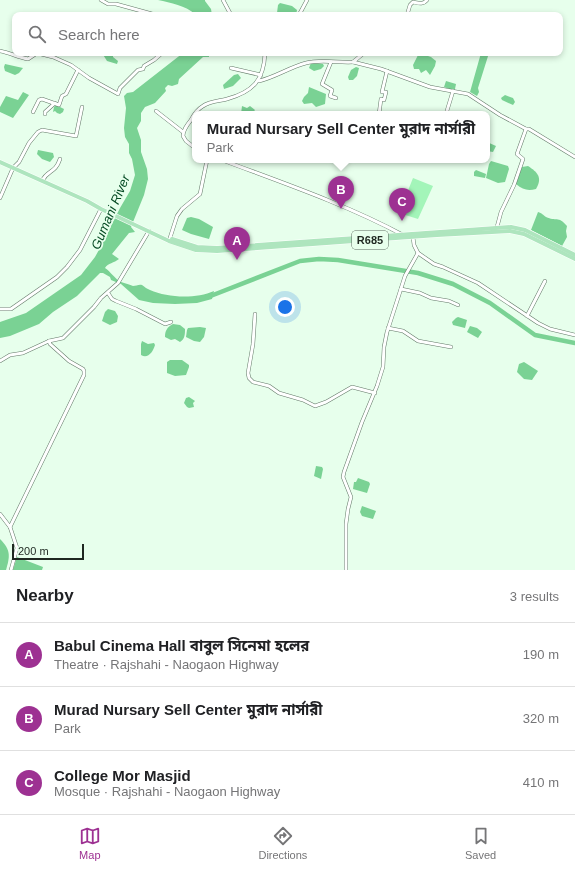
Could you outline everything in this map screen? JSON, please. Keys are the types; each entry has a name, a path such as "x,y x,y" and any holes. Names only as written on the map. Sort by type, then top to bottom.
{"main road":[{"name":"R685","path":"0,162 87,200 101,209 149,231 186,247 206,252 403,235 466,231 502,231 518,232 575,260"},
{"name":"R685","path":"377,238 413,237 497,227 511,227 525,230 575,255"}],"street":[{"path":"101,0 108,4 116,4 145,12"},
{"path":"223,0 229,12"},
{"path":"301,12 307,0"},
{"path":"408,12 410,5 413,2 420,4 427,0"},
{"path":"0,51 12,54"},
{"path":"17,56 28,59 32,56"},
{"path":"49,56 78,70 89,78 118,94 120,88 138,70 143,69 144,66 159,56"},
{"path":"259,81 264,56"},
{"path":"354,62 361,56"},
{"path":"197,111 204,105 242,94 259,81 306,63 315,61 354,62 387,71 430,87 472,96 500,115 526,129 529,129 575,157"},
{"path":"331,62 322,84 332,90 330,96 336,98"},
{"path":"231,68 261,75"},
{"path":"33,112 39,100 42,98 59,105 62,96 66,94 78,70"},
{"path":"380,111 382,99 384,100 386,92 382,92 387,71"},
{"path":"447,111 454,91"},
{"path":"45,114 45,112 55,103"},
{"path":"0,198 13,168 38,132 42,130 76,136 82,107"},
{"path":"156,111 183,132 183,136 186,141 192,146"},
{"path":"183,132 192,118"},
{"path":"497,227 501,212 514,185 522,159 517,154 526,129"},
{"path":"42,181 45,176 58,166 60,159"},
{"path":"169,239 180,213 200,194 206,163"},
{"path":"230,163 378,222 403,235"},
{"path":"0,310 12,309 57,277 67,267 80,250 101,209"},
{"path":"0,361 10,355 63,338 119,281 149,231"},
{"path":"413,237 414,245 418,252 434,264 478,283 538,323 550,329 575,335"},
{"path":"346,570 346,524 351,497 343,477 362,422 375,393 383,367 384,348 388,328 405,276 418,252"},
{"path":"527,316 545,281"},
{"path":"401,289 420,293 431,298 449,301 458,305"},
{"path":"108,293 112,299 136,309 157,321 165,324 171,322"},
{"path":"255,314 253,344 248,373 249,378 254,382 269,386 279,393 303,400 315,406 326,402 352,387 375,393"},
{"path":"388,328 403,331 418,341 451,347"},
{"path":"10,527 84,375 83,369 69,361 49,342"},
{"path":"0,514 10,527 17,548 11,570"}],"shaded area":[{"path":"158,0 205,0 212,12 192,12 173,3"},
{"path":"280,3 292,6 297,10 297,12 277,12 278,5"},
{"path":"104,56 113,56 118,61 117,64 107,61"},
{"path":"179,56 209,56 203,57 179,79 178,84 172,86 168,85 165,88 166,91 155,103 145,107 141,113 141,121 137,128 141,140 141,152 147,169 148,179 144,195 131,227 135,232 129,233 112,254 119,259 105,268 121,282 133,286 142,285 157,293 173,296 191,296 207,294 214,291 212,299 197,303 175,304 153,303 139,300 121,284 111,280 110,277 103,273 100,273 77,296 53,312 39,324 10,336 0,338 0,322 26,313 81,275 100,248 130,191 135,175 132,159 129,153 129,144 125,137 124,128 126,108 124,96 127,93 133,92"},
{"path":"418,56 428,56 436,61 430,75 426,70 421,73 419,69 414,69 413,65"},
{"path":"480,56 488,56 477,96 470,92"},
{"path":"311,63 323,64 324,66 321,69 314,71 309,68"},
{"path":"5,64 23,68 15,75 5,71"},
{"path":"356,67 359,68 357,76 353,80 349,80 348,77 351,70"},
{"path":"238,74 241,78 233,86 224,89 223,85 234,75"},
{"path":"446,81 456,84 455,89 452,90 444,87"},
{"path":"309,87 326,94 325,104 316,107 312,103 304,104 302,101 308,93"},
{"path":"23,92 29,95 13,118 0,112 0,107 6,96 18,100"},
{"path":"505,95 513,98 515,102 513,105 502,100 501,98"},
{"path":"56,105 64,109 63,112 60,114 55,111 53,112"},
{"path":"242,106 247,108 250,106 255,110 254,111 241,111"},
{"path":"490,143 496,146 493,152 490,152"},
{"path":"38,150 53,153 54,157 50,162 42,159 37,154"},
{"path":"491,161 508,166 509,169 505,182 498,183 486,178"},
{"path":"528,166 538,175 539,181 536,189 526,190 516,184 522,167"},
{"path":"476,170 486,174 485,178 474,176 474,172"},
{"path":"413,178 433,186 418,219 399,213"},
{"path":"538,212 546,217 559,220 567,226 567,237 562,246 531,230"},
{"path":"191,217 199,219 213,227 209,239 182,230 187,218"},
{"path":"108,309 115,311 118,316 117,322 110,325 102,321 105,312"},
{"path":"458,317 467,320 465,328 453,325 452,322"},
{"path":"173,324 180,325 185,329 184,338 180,342 175,339 171,340 165,337 167,329"},
{"path":"470,326 477,328 482,332 478,338 467,332"},
{"path":"188,328 206,328 204,337 200,342 186,337"},
{"path":"142,341 148,344 154,343 155,345 152,352 146,356 141,355"},
{"path":"170,360 182,360 189,365 186,375 175,376 167,373 167,362"},
{"path":"524,362 538,371 532,380 524,379 517,372 519,364"},
{"path":"189,397 195,401 193,403 194,407 189,408 184,403 186,398"},
{"path":"316,466 322,467 323,469 321,479 314,476"},
{"path":"358,478 369,482 370,484 367,493 353,489 354,482 356,482"},
{"path":"362,506 376,511 373,519 362,516 360,512"},
{"path":"0,539 9,553 6,570 0,570"},
{"path":"17,557 43,567 42,570 13,570"}],"waterway":[{"path":"208,297 300,261 319,259 338,260 418,273 453,284 490,303 535,335 575,343"}],"place":[{"name":"Murad Nursary Sell Center মুরাদ নার্সারী","path":"341,209"},
{"name":"College Mor Masjid","path":"402,221"},
{"name":"Babul Cinema Hall বাবুল সিনেমা হলের","path":"237,260"}],"water label":[{"name":"Gumani River","path":"110,212"}]}
